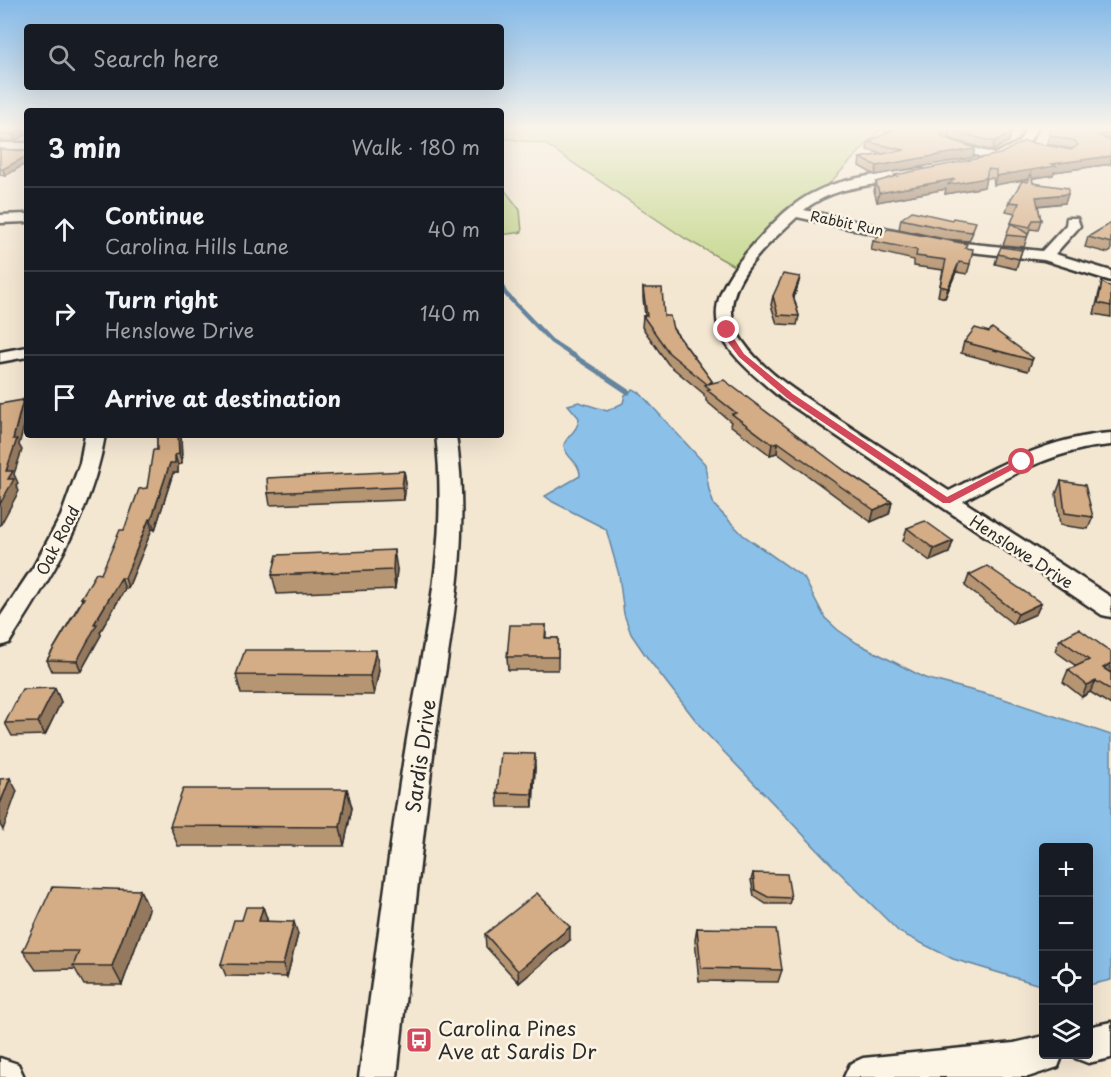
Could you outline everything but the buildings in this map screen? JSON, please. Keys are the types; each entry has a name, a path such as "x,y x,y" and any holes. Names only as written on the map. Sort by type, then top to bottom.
{"street":[{"name":"Henslowe Drive","path":"897,177 831,190 805,202 794,212 744,262 726,293 723,309 731,341 741,355 790,396 1111,609"},
{"name":"Rabbit Run","path":"794,212 936,243 1046,256 1111,276"},
{"path":"0,219 24,218"},
{"path":"1046,256 1070,232 1073,226 1072,221"},
{"path":"0,357 24,353"},
{"name":"Oak Road","path":"0,637 34,585 70,520 84,485 93,455 95,438"},
{"name":"Sardis Drive","path":"378,1077 419,757 445,588 452,496 446,438"},
{"path":"946,501 1022,462 1063,446 1096,439 1111,439"},
{"path":"1093,1044 1111,1040"},
{"path":"863,1077 1026,1064"},
{"path":"0,1077 5,1077"}],"green space":[{"path":"594,177 835,177 824,189 802,198 784,210 734,266 686,239"},
{"path":"504,189 520,210 522,232 504,235"}],"water":[{"path":"633,389 639,392 705,464 714,505 743,535 804,578 825,618 838,630 857,643 925,678 1001,698 1111,735 1111,980 1093,984 1093,843 1039,843 1039,985 953,959 899,932 704,731 631,634 624,614 619,575 606,529 545,496 580,476 578,467 567,454 564,446 577,427 579,418 568,405 579,402 607,411 623,403 625,395"}],"waterway":[{"path":"504,291 551,341 606,377"},
{"path":"604,376 628,392"}],"place":[{"name":"Carolina Pines Ave at Sardis Dr","path":"419,1040"}],"route":[{"path":"727,330 731,341 754,368 790,396 946,501 1022,462"}]}
